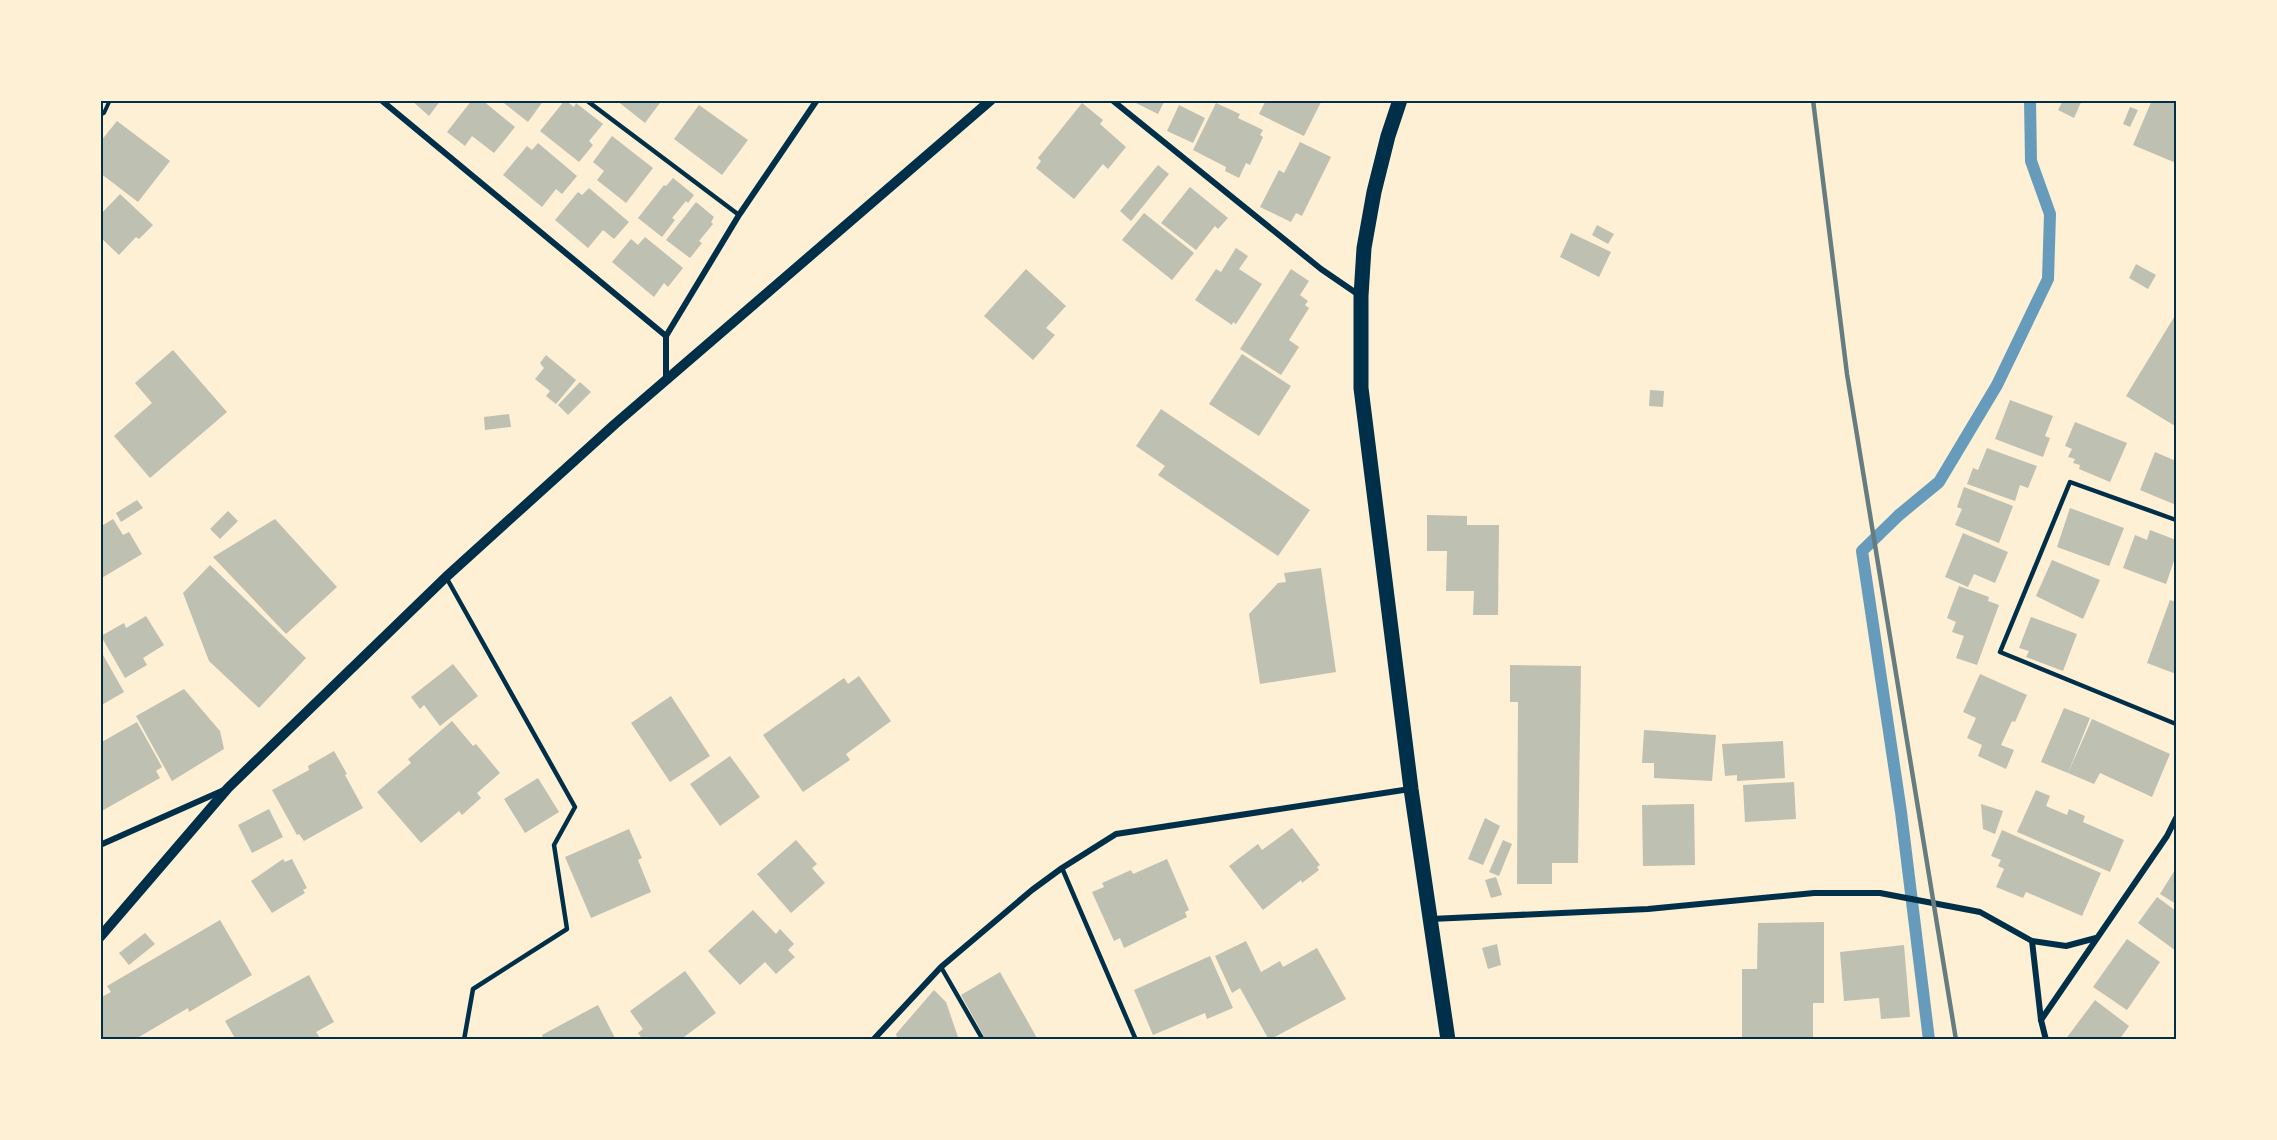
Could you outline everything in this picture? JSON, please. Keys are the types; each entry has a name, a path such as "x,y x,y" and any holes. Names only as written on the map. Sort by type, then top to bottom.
{"main road":[{"path":"1400,100 1374,192 1364,248 1360,388 1411,789 1448,1040"}],"street":[{"path":"381,100 666,336"},
{"path":"666,380 666,336 739,215 817,100"},
{"path":"100,937 228,788 446,577 666,380 991,100"},
{"path":"1112,100 1321,269 1361,296"},
{"path":"100,844 228,788"},
{"path":"873,1040 941,967 1062,868 1116,834 1411,789"},
{"path":"2041,1020 2167,836 2176,818"},
{"path":"1431,920 1648,909 1814,893 1880,893 1980,912 2032,940 2066,946 2096,938"},
{"path":"2032,940 2041,1020 2046,1040"}],"lane":[{"path":"586,100 739,215"},
{"path":"2176,520 2070,482 2000,652 2176,724"},
{"path":"446,577 575,807 554,845 567,929 473,989 464,1040"},
{"path":"1062,868 1136,1040"},
{"path":"941,967 983,1040"}],"path":[{"path":"100,115 104,113 111,100"}],"building":[{"path":"411,100 441,100 429,116"},
{"path":"472,100 482,100 515,127 494,153 472,136 465,146 447,132"},
{"path":"500,100 544,100 528,122"},
{"path":"565,100 574,107 576,103 603,124 589,141 593,145 579,162 540,131"},
{"path":"616,100 662,100 645,123"},
{"path":"1130,100 1165,100 1158,114"},
{"path":"1266,100 1322,100 1304,136 1259,114"},
{"path":"2063,100 2082,100 2074,118 2058,110"},
{"path":"2152,100 2176,100 2176,163 2133,145"},
{"path":"1082,103 1103,120 1100,124 1126,147 1108,169 1103,164 1074,199 1036,168 1041,161 1038,158"},
{"path":"1216,103 1240,114 1238,118 1263,130 1260,135 1263,137 1250,165 1246,163 1239,178 1225,171 1226,167 1193,150"},
{"path":"699,105 748,140 722,175 674,139"},
{"path":"1179,105 1205,118 1193,143 1167,131"},
{"path":"2130,107 2138,110 2130,127 2123,124"},
{"path":"117,121 170,161 138,202 100,173 100,142"},
{"path":"612,136 653,168 626,203 597,180 604,171 593,162"},
{"path":"1300,142 1331,157 1302,216 1296,213 1291,222 1260,207 1279,170 1284,173"},
{"path":"538,143 577,176 562,194 556,189 542,207 503,175 527,146 532,150"},
{"path":"1158,165 1169,174 1131,221 1120,211"},
{"path":"673,178 694,195 672,218 675,220 662,237 638,218 664,185 666,186"},
{"path":"1190,187 1228,218 1218,229 1215,226 1196,250 1161,223"},
{"path":"589,188 629,222 614,239 603,230 588,248 555,220 578,192 582,195"},
{"path":"120,194 153,225 139,239 136,237 119,255 100,237 100,215"},
{"path":"696,202 714,217 711,222 713,224 699,241 702,243 690,258 666,240"},
{"path":"1144,213 1194,253 1172,280 1122,240"},
{"path":"1597,225 1614,234 1608,244 1592,235"},
{"path":"1571,233 1611,252 1599,277 1560,257"},
{"path":"645,237 683,268 668,287 664,283 654,297 612,262 631,239 638,245"},
{"path":"1236,248 1248,256 1239,269 1262,284 1236,324 1233,322 1232,325 1195,300 1216,269 1221,272"},
{"path":"2136,264 2156,275 2148,289 2129,278"},
{"path":"1026,269 1066,306 1046,328 1055,335 1033,360 984,316"},
{"path":"1291,269 1309,281 1300,295 1308,301 1305,305 1309,308 1289,340 1299,347 1281,375 1240,349"},
{"path":"2176,314 2176,423 2175,426 2126,396"},
{"path":"173,350 227,412 150,478 114,436 152,403 135,383"},
{"path":"1242,354 1291,386 1259,436 1209,404"},
{"path":"546,355 576,380 556,404 546,396 550,391 535,379 544,368 540,363"},
{"path":"580,382 591,392 568,415 558,405"},
{"path":"1650,390 1664,391 1663,407 1649,406"},
{"path":"2010,400 2053,416 2045,436 2050,438 2043,457 1995,439"},
{"path":"1161,409 1310,510 1278,556 1158,475 1165,466 1136,446"},
{"path":"509,414 511,427 485,430 484,417"},
{"path":"2075,422 2127,443 2110,482 2079,469 2080,465 2073,463 2075,459 2068,457 2072,449 2065,446"},
{"path":"1987,448 2037,466 2028,488 2020,485 2015,501 1967,484 1973,468 1978,470"},
{"path":"2155,452 2176,461 2176,505 2140,490"},
{"path":"1964,487 2013,506 1999,543 1955,525 1962,509 1957,507"},
{"path":"137,500 143,508 121,522 116,513"},
{"path":"2070,508 2124,528 2109,566 2057,547"},
{"path":"228,511 238,521 220,539 210,529"},
{"path":"1427,515 1467,516 1467,525 1499,525 1498,615 1473,615 1474,591 1446,591 1447,551 1427,551"},
{"path":"113,519 123,535 129,532 142,554 100,579 100,527"},
{"path":"275,519 337,587 286,634 213,557"},
{"path":"2150,530 2176,540 2176,555 2166,584 2123,568 2135,535 2147,540"},
{"path":"1963,533 2008,552 1995,583 1974,574 1968,587 1945,577"},
{"path":"2052,560 2100,580 2083,619 2036,596"},
{"path":"210,565 306,658 259,708 209,661 183,593"},
{"path":"1321,568 1336,672 1260,684 1249,614 1278,583 1286,582 1284,573"},
{"path":"1959,586 1989,597 1988,601 1999,605 1977,665 1956,658 1964,636 1952,632 1956,622 1947,618"},
{"path":"2170,600 2176,602 2176,674 2147,663"},
{"path":"146,616 164,645 143,658 147,665 125,678 101,636 124,623 126,628"},
{"path":"2031,617 2077,634 2063,671 2026,657 2029,651 2019,648"},
{"path":"103,655 124,692 100,706 100,656"},
{"path":"453,664 478,696 440,726 424,705 420,709 411,697"},
{"path":"1510,665 1581,666 1578,863 1552,863 1552,884 1517,884 1518,702 1510,702"},
{"path":"1980,674 2027,695 2015,722 2012,721 2001,745 2014,750 2006,769 1978,756 1982,745 1967,738 1976,718 1963,712"},
{"path":"859,676 891,721 846,754 850,760 803,792 763,735 844,678 848,684"},
{"path":"184,689 220,731 224,749 172,781 136,716"},
{"path":"671,696 710,756 670,782 631,723"},
{"path":"2064,708 2090,718 2068,773 2041,762"},
{"path":"2092,719 2170,754 2152,797 2100,773 2094,784 2068,773"},
{"path":"452,721 473,746 476,744 500,773 477,793 481,798 462,815 459,811 421,843 377,792 411,763 408,759"},
{"path":"137,722 162,767 156,771 160,778 100,812 100,743"},
{"path":"1644,730 1716,735 1712,781 1654,778 1654,763 1642,763"},
{"path":"1783,741 1785,778 1737,781 1737,775 1725,776 1722,744"},
{"path":"334,751 363,808 304,841 299,834 297,835 272,790 309,770 308,766"},
{"path":"730,756 760,797 720,826 690,784"},
{"path":"538,778 559,812 525,833 504,799"},
{"path":"1794,782 1796,819 1745,822 1743,785"},
{"path":"2036,790 2050,796 2046,806 2067,815 2069,809 2085,816 2083,822 2124,840 2110,872 2017,832"},
{"path":"1694,804 1695,865 1643,866 1642,805"},
{"path":"1981,804 2003,811 1995,834 1983,829"},
{"path":"269,809 283,837 252,853 238,825"},
{"path":"1485,818 1500,826 1483,865 1468,859"},
{"path":"1292,828 1320,865 1317,867 1319,870 1302,883 1301,880 1263,910 1229,866 1258,844 1262,850"},
{"path":"629,829 642,858 638,860 651,892 591,918 565,857"},
{"path":"2002,830 2101,873 2082,916 2026,892 2023,898 1996,887 2004,869 1998,866 2001,860 1991,856"},
{"path":"796,840 817,864 812,868 825,883 791,913 757,874"},
{"path":"1503,840 1512,844 1499,876 1489,872"},
{"path":"283,859 285,862 292,859 307,888 303,890 305,893 272,913 251,881"},
{"path":"1167,859 1189,910 1185,912 1187,917 1124,948 1120,938 1114,941 1092,892 1104,887 1102,883 1131,870 1133,874"},
{"path":"2176,868 2176,904 2160,894"},
{"path":"1496,877 1502,895 1491,898 1485,880"},
{"path":"2157,897 2176,911 2176,951 2138,923"},
{"path":"753,910 776,934 780,929 794,944 788,950 795,957 776,974 765,962 740,985 708,951"},
{"path":"220,920 252,975 189,1012 188,1008 134,1040 100,1040 100,998 111,992 107,986"},
{"path":"1824,922 1824,1003 1813,1003 1813,1040 1742,1040 1742,969 1757,969 1758,923"},
{"path":"145,933 155,944 129,965 119,953"},
{"path":"2127,939 2160,962 2127,1010 2093,987"},
{"path":"1246,941 1261,972 1280,961 1283,967 1317,948 1346,999 1269,1040 1240,988 1232,993 1215,956"},
{"path":"1497,944 1501,965 1488,969 1482,948"},
{"path":"1904,945 1910,1017 1881,1019 1879,998 1844,1001 1840,952"},
{"path":"1210,956 1233,1008 1207,1019 1205,1013 1153,1035 1134,990"},
{"path":"685,971 716,1013 680,1040 643,1040 638,1033 643,1029 630,1011"},
{"path":"1000,972 1038,1040 986,1040 961,995"},
{"path":"309,975 334,1022 316,1032 321,1040 236,1040 225,1021"},
{"path":"934,990 946,1002 959,1040 898,1040 896,1034"},
{"path":"2095,1000 2129,1026 2119,1040 2065,1040"},
{"path":"598,1005 616,1040 544,1040 542,1035"}],"waterway":[{"path":"1929,1040 1901,812 1862,551 1899,515 1939,482 1997,385 2048,279 2050,214 2031,161 2030,100"}],"railway":[{"path":"1813,100 1847,374 1956,1040"}]}
